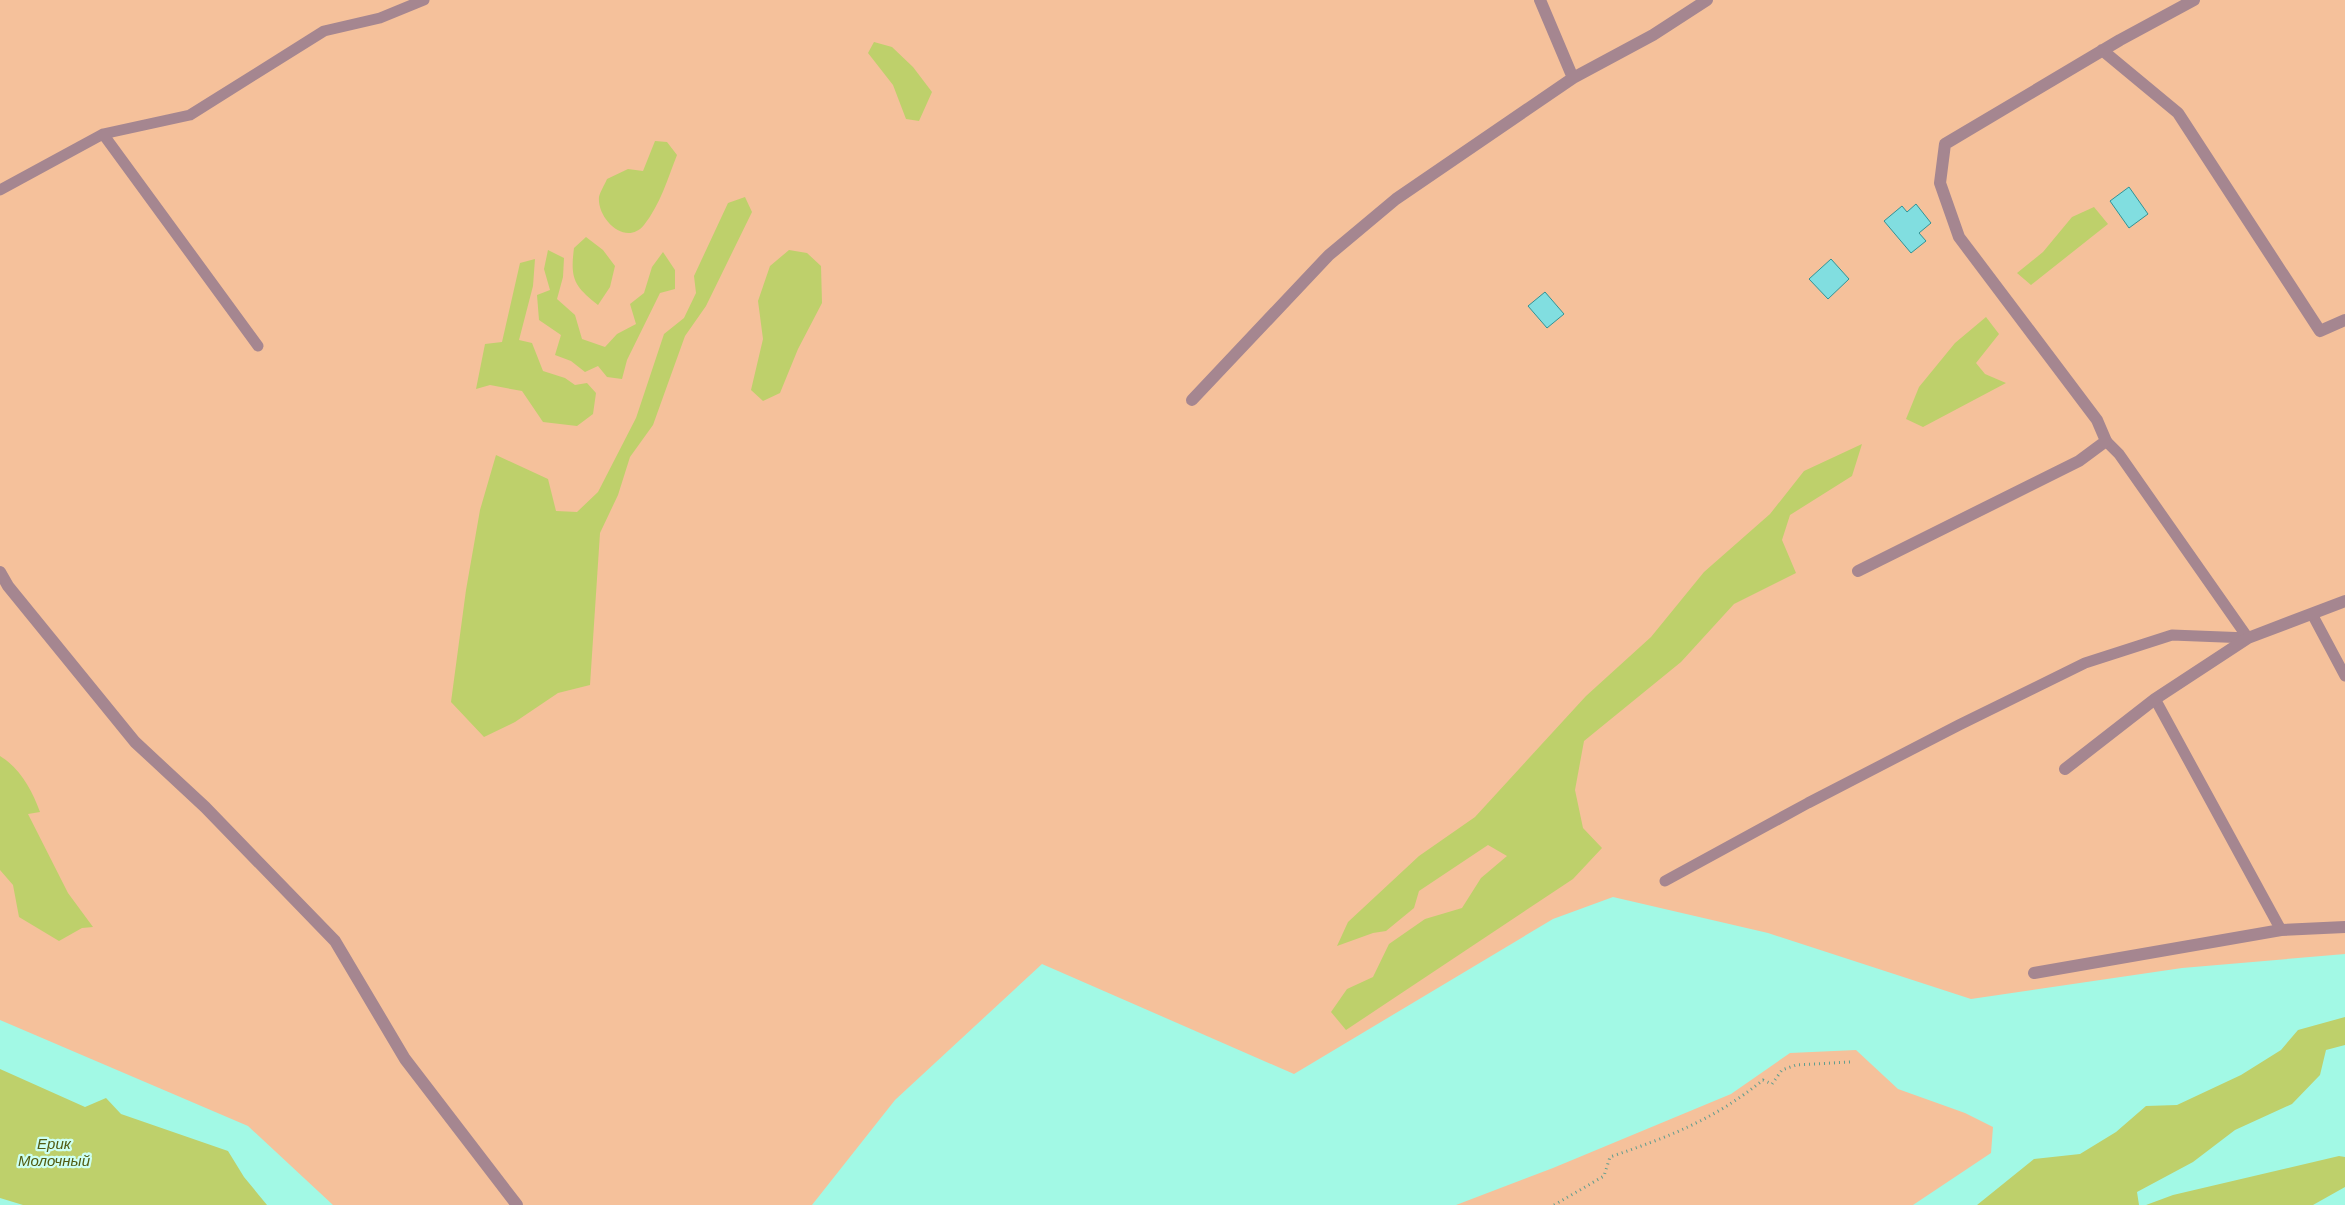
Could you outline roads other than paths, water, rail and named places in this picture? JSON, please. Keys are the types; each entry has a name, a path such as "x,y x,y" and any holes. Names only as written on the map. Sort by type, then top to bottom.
{"street":[{"path":"1540,0 1573,78"},
{"path":"1192,400 1328,255 1396,200 1573,78 1653,35 1707,0"},
{"path":"1858,570 2079,461 2106,442 2097,420 1959,237 1940,183 1945,144 2102,50 2194,0"},
{"path":"2102,50 2178,113 2320,331 2345,320"},
{"path":"0,572 8,586 135,742 205,807 335,941 405,1058 517,1205"},
{"path":"2065,768 2155,699 2248,638 2345,601"},
{"path":"2034,973 2281,930 2345,927"}],"lane":[{"path":"0,190 103,134 190,115 324,31 380,18 424,0"},
{"path":"103,134 258,346"},
{"path":"2106,442 2125,461 2248,638"},
{"path":"2312,614 2345,676"},
{"path":"1665,881 1850,781 2084,663 2172,635 2248,638"},
{"path":"2155,699 2281,930"}],"water":[{"path":"874,42 892,47 913,67 932,92 919,121 906,119 893,85 868,53"},
{"path":"655,141 667,142 677,155 667,182 650,217 644,225 637,231 621,232 603,214 599,197 607,179 628,169 643,171"},
{"path":"745,197 752,212 706,306 685,336 653,425 630,457 618,495 600,533 590,685 558,693 515,722 484,737 451,702 466,590 480,510 496,455 548,479 556,511 577,512 598,492 636,418 664,334 684,318 696,293 694,276 728,203"},
{"path":"2094,207 2108,224 2031,285 2017,273 2043,252 2072,217"},
{"path":"586,237 603,250 615,266 610,287 598,305 579,287 574,275 574,248"},
{"path":"548,250 564,258 563,277 557,299 575,315 582,339 605,347 617,334 636,324 630,304 644,293 652,267 663,252 675,270 675,289 660,293 627,360 622,379 607,377 598,366 585,372 571,361 555,355 561,335 539,320 537,295 550,290 544,269"},
{"path":"789,250 807,253 821,266 822,303 798,349 780,393 763,401 751,390 763,339 758,301 770,266"},
{"path":"535,259 533,286 519,340 532,343 543,371 565,378 575,385 587,383 596,393 593,414 577,426 543,422 522,391 490,385 476,389 485,344 502,342 520,263"},
{"path":"1986,317 1999,334 1976,363 1985,374 2006,383 1923,427 1906,419 1919,387 1955,343"},
{"path":"1862,444 1852,476 1790,515 1782,540 1796,573 1734,604 1681,662 1584,741 1575,790 1583,828 1602,848 1573,879 1346,1030 1331,1012 1347,989 1373,977 1389,944 1425,919 1462,908 1481,878 1507,856 1488,845 1419,891 1414,908 1386,931 1373,933 1337,946 1348,922 1419,856 1475,817 1586,696 1651,637 1704,572 1770,514 1804,471"},
{"path":"0,756 14,767 29,788 40,812 28,814 68,893 93,927 82,928 59,941 19,917 13,885 0,870"},
{"path":"2345,1017 2345,1045 2326,1050 2320,1075 2292,1104 2235,1130 2193,1162 2137,1192 2139,1205 1977,1205 2034,1159 2080,1154 2116,1132 2146,1106 2177,1105 2241,1075 2281,1050 2298,1030"},
{"name":"Ерик Молочный","path":"0,1069 85,1107 106,1098 121,1114 228,1151 244,1177 267,1205 23,1205 0,1198"},
{"path":"2339,1156 2345,1157 2345,1187 2313,1205 2146,1205 2173,1195"}]}
